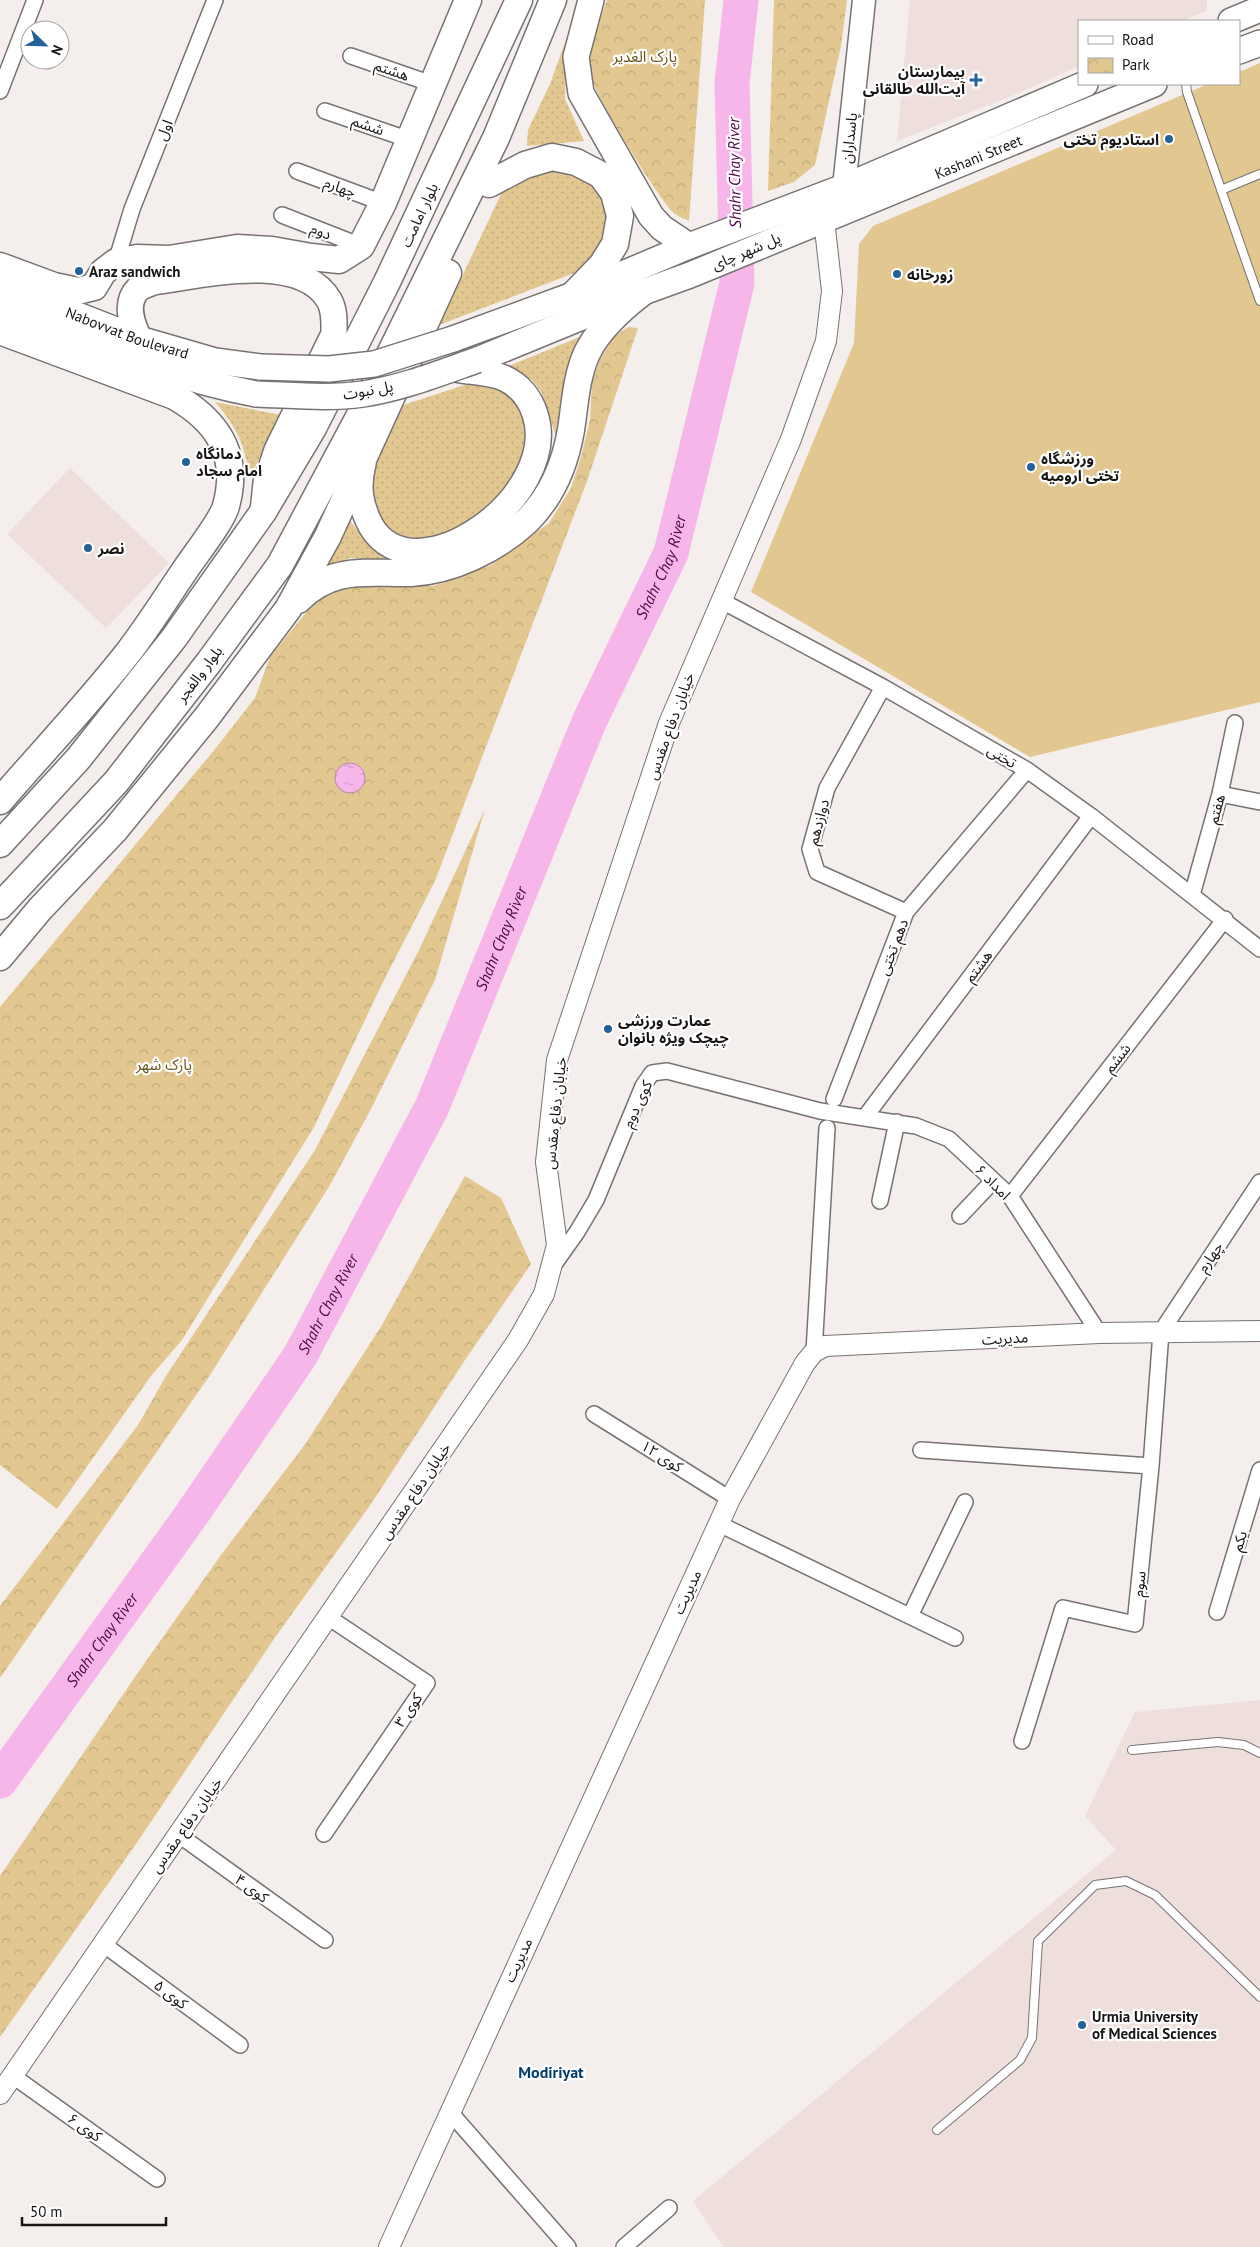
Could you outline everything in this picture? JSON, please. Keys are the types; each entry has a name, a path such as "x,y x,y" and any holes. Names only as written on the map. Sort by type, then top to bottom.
{"highway":[{"path":"0,266 54,286 78,291 94,287 103,272 116,262 137,258 186,258 237,248 272,250 339,260 361,246 383,203 468,0"},
{"name":"بلوار امامت","path":"263,512 313,428 387,282 520,0"},
{"path":"288,609 328,536 489,184 496,138 553,0"},
{"name":"بلوار والفجر","path":"0,906 116,782 209,662 280,565 360,415 496,138"},
{"path":"489,184 525,165 552,157 576,162 601,175 614,193 620,216 615,244 602,265 573,295"},
{"path":"0,957 40,909 115,830 207,717 288,609 306,591 331,577 367,571 412,573 445,568 494,545 526,522 546,498 558,475 569,437 579,377 588,352 621,309 643,292"},
{"path":"0,331 174,396 195,408 224,442 229,459 226,507 208,538 127,654 0,801"},
{"path":"0,844 78,759 174,638 263,512"}],"main road":[{"path":"592,0 576,57 581,93 651,216 662,228 689,246"},
{"name":"پاسداران","path":"844,186 864,0"},
{"path":"1233,20 1260,9"},
{"path":"1240,51 1260,43"},
{"name":"Kashani Street","path":"818,196 1082,85"},
{"name":"Kashani Street","path":"813,224 1152,85"},
{"name":"پل شهر چای","path":"573,295 689,246 818,196"},
{"name":"پل شهر چای","path":"643,292 690,275 813,224"},
{"path":"138,339 131,320 131,302 138,289 153,282 248,268 298,277 312,284 329,301 334,316 334,334 277,450 266,483 263,512"},
{"name":"Nabovvat Boulevard","path":"0,285 138,339 215,361 260,367"},
{"name":"پل نبوت","path":"256,394 326,397 364,394 407,383 477,360 643,292"},
{"name":"پل نبوت","path":"260,367 329,369 374,364 453,339 573,295"},
{"name":"Nabovvat Boulevard","path":"0,310 167,372 214,386 256,394"},
{"path":"365,454 358,492 365,514 376,534 396,547 420,552 440,547 473,532 501,513 514,498 533,462 538,445 539,427 534,411 528,397 516,385 503,378 452,369"}],"street":[{"path":"0,91 35,0"},
{"name":"اول","path":"116,262 132,209 215,0"},
{"name":"هشتم","path":"351,56 432,84"},
{"name":"ششم","path":"325,111 410,140"},
{"name":"چهارم","path":"297,171 383,203"},
{"name":"دوم","path":"282,215 361,246"},
{"name":"خیابان دفاع مقدس","path":"0,2094 518,1340 544,1294 557,1244 546,1162 557,1060 669,723 720,600 791,438 826,341 832,290 813,224"},
{"name":"تختی","path":"720,600 883,687 1026,770 1090,816 1260,948"},
{"name":"دوازدهم","path":"883,687 827,788 810,849 817,872 906,912"},
{"name":"هفتم","path":"1192,895 1220,794 1235,723"},
{"name":"دهم تختی","path":"831,1106 906,912 1026,770"},
{"path":"1220,794 1260,802"},
{"name":"هشتم","path":"864,1117 1090,816"},
{"name":"ششم","path":"1010,1196 1224,919"},
{"name":"کوی دوم","path":"551,1268 577,1232 596,1200 643,1086 652,1073 667,1071 831,1106"},
{"name":"امداد ۶","path":"831,1106 864,1117 916,1126 949,1139 1010,1196 1099,1334"},
{"path":"880,1202 897,1122"},
{"path":"814,1352 827,1128"},
{"path":"960,1216 993,1180"},
{"name":"چهارم","path":"1161,1332 1260,1182"},
{"name":"مدیریت","path":"389,2247 449,2111 730,1499 805,1364 814,1352 824,1346 1099,1334 1260,1331"},
{"name":"سوم","path":"1022,1741 1063,1608 1135,1624 1151,1466 1161,1332"},
{"name":"کوی ۱۲","path":"594,1414 730,1499"},
{"path":"921,1450 1151,1466"},
{"name":"یکم","path":"1217,1612 1260,1470"},
{"path":"910,1616 965,1502"},
{"path":"719,1524 955,1638"},
{"name":"کوی ۳","path":"324,1834 426,1683 328,1617"},
{"name":"کوی ۴","path":"179,1835 325,1940"},
{"name":"کوی ۵","path":"103,1944 240,2045"},
{"name":"کوی ۶","path":"13,2076 157,2179"},
{"path":"449,2111 568,2247"},
{"path":"624,2247 669,2208"}],"lane":[{"path":"1186,85 1260,301"},
{"path":"1221,190 1260,174"},
{"path":"1132,1750 1218,1742 1244,1745 1260,1754"},
{"path":"937,2130 1020,2060 1032,2038 1038,1941 1095,1885 1126,1882 1155,1895 1260,1997"}],"shaded area":[{"name":"بیمارستان آیت‌الله طالقانی","path":"910,0 1207,0 1207,11 1184,20 1078,20 1078,66 1019,93 897,141"},
{"name":"نصر","path":"70,468 169,563 106,628 7,534"},
{"name":"Urmia University of Medical Sciences","path":"1260,1700 1260,2247 723,2247 693,2201 1116,1850 1085,1816 1135,1712"}],"green space":[{"name":"پارک الغدیر","path":"607,0 705,0 689,221 675,214 656,190 614,123 594,85 589,64 591,45"},
{"path":"774,0 847,0 841,46 815,165 794,182 768,191"},
{"path":"567,37 565,99 584,141 527,146 528,130 550,84"},
{"name":"ورزشگاه تختی ارومیه","path":"1260,63 1260,702 1030,757 751,592 854,343 859,244 873,226 1206,85 1240,85 1240,72"},
{"path":"550,166 573,169 595,184 608,203 611,227 590,267 439,325 502,192 522,176"},
{"name":"پارک شهر","path":"628,327 638,328 587,481 435,881 383,982 314,1127 182,1340 151,1376 57,1509 0,1465 0,1007 215,749 255,698 270,657 316,600 334,590 361,585 433,586 491,565 549,523 571,488 581,457 590,420 592,383 600,359 615,336"},
{"path":"592,332 558,443 542,393 532,380 506,367"},
{"path":"474,382 499,387 520,403 532,433 523,469 478,521 429,540 397,535 373,511 367,466 394,408"},
{"path":"215,402 281,415 250,477 238,436 229,420"},
{"path":"350,503 350,521 364,538 404,562 349,558 314,576"},
{"path":"485,809 435,980 372,1107 330,1185 210,1375 0,1678 0,1606 138,1425 166,1376 315,1150 418,952"},
{"path":"465,1176 501,1198 531,1264 465,1360 371,1504 276,1636 136,1844 0,2037 0,1876 139,1671 221,1555 306,1443 382,1325"}],"water":[{"path":"350,763 361,767 365,778 361,789 350,793 339,789 335,778 339,767"}],"waterway":[{"name":"Shahr Chay River","path":"0,1781 192,1514 300,1356 432,1107 589,722 671,553 737,283 732,83 741,0"}],"place":[{"name":"بیمارستان آیت‌الله طالقانی","path":"976,80"},
{"name":"استادیوم تختی","path":"1169,139"},
{"name":"Araz sandwich","path":"79,271"},
{"name":"زورخانه","path":"897,274"},
{"name":"دمانگاه امام سجاد","path":"186,462"},
{"name":"ورزشگاه تختی ارومیه","path":"1031,467"},
{"name":"نصر","path":"88,548"},
{"name":"عمارت ورزشی چیچک ویژه بانوان","path":"608,1029"},
{"name":"Urmia University of Medical Sciences","path":"1082,2025"}],"district":[{"name":"Modiriyat","path":"551,2072"}]}
